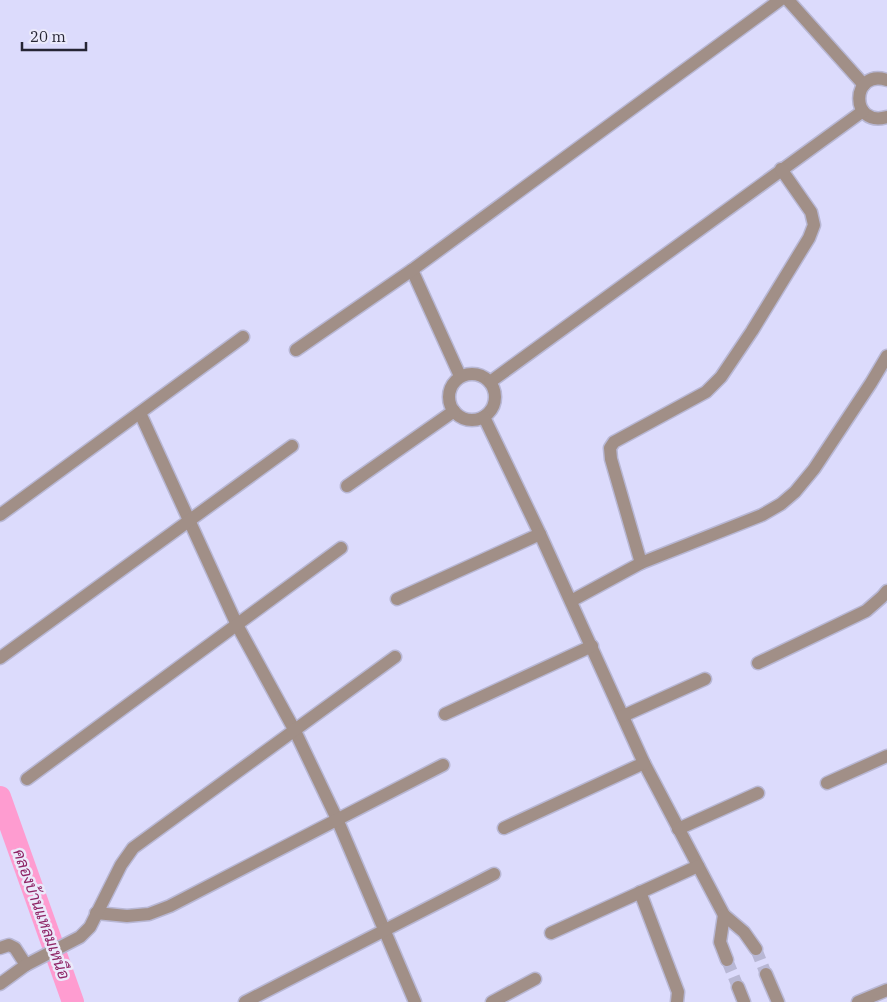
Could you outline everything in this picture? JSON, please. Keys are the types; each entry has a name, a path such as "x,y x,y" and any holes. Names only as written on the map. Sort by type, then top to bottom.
{"street":[{"path":"296,350 412,270 780,0"},
{"path":"788,0 864,85"},
{"path":"887,80 877,78 870,80 859,93 859,102 863,111 869,116 877,119 887,116"},
{"path":"490,382 863,111"},
{"path":"641,563 611,459 610,448 614,442 706,392 721,377 752,331 809,238 814,224 811,212 781,169"},
{"path":"412,270 460,376"},
{"path":"0,515 243,337"},
{"path":"571,601 641,563 762,515 781,504 795,492 814,469 887,356"},
{"path":"476,374 490,382 494,389 494,405 484,417 468,420 454,412 448,397 450,389 460,376 476,374"},
{"path":"347,486 454,412"},
{"path":"140,413 237,625 295,731 337,819 415,1002"},
{"path":"484,417 592,646 644,763 724,915 744,932 756,949"},
{"path":"0,658 292,446"},
{"path":"397,599 540,534"},
{"path":"27,779 340,548"},
{"path":"758,664 866,611 887,590"},
{"path":"445,714 592,646"},
{"path":"0,984 26,965 80,936 90,926 121,865 133,848 395,657"},
{"path":"623,716 705,679"},
{"path":"827,783 887,756"},
{"path":"504,828 644,763"},
{"path":"96,913 127,916 149,914 170,906 443,765"},
{"path":"678,829 758,793"},
{"path":"551,933 698,866"},
{"path":"245,1002 494,874"},
{"path":"640,892 678,992 677,1002"},
{"path":"724,915 720,942 727,960"},
{"path":"0,948 9,944 15,948 26,965"},
{"path":"766,974 778,1002"},
{"path":"492,1002 535,979"},
{"path":"738,987 744,1002"},
{"path":"858,1002 887,990"}],"waterway":[{"name":"คลองบ้านแหลมเหนือ","path":"0,797 73,1002"}],"tunnel":[{"path":"756,949 766,974"},
{"path":"727,960 738,987"}]}
